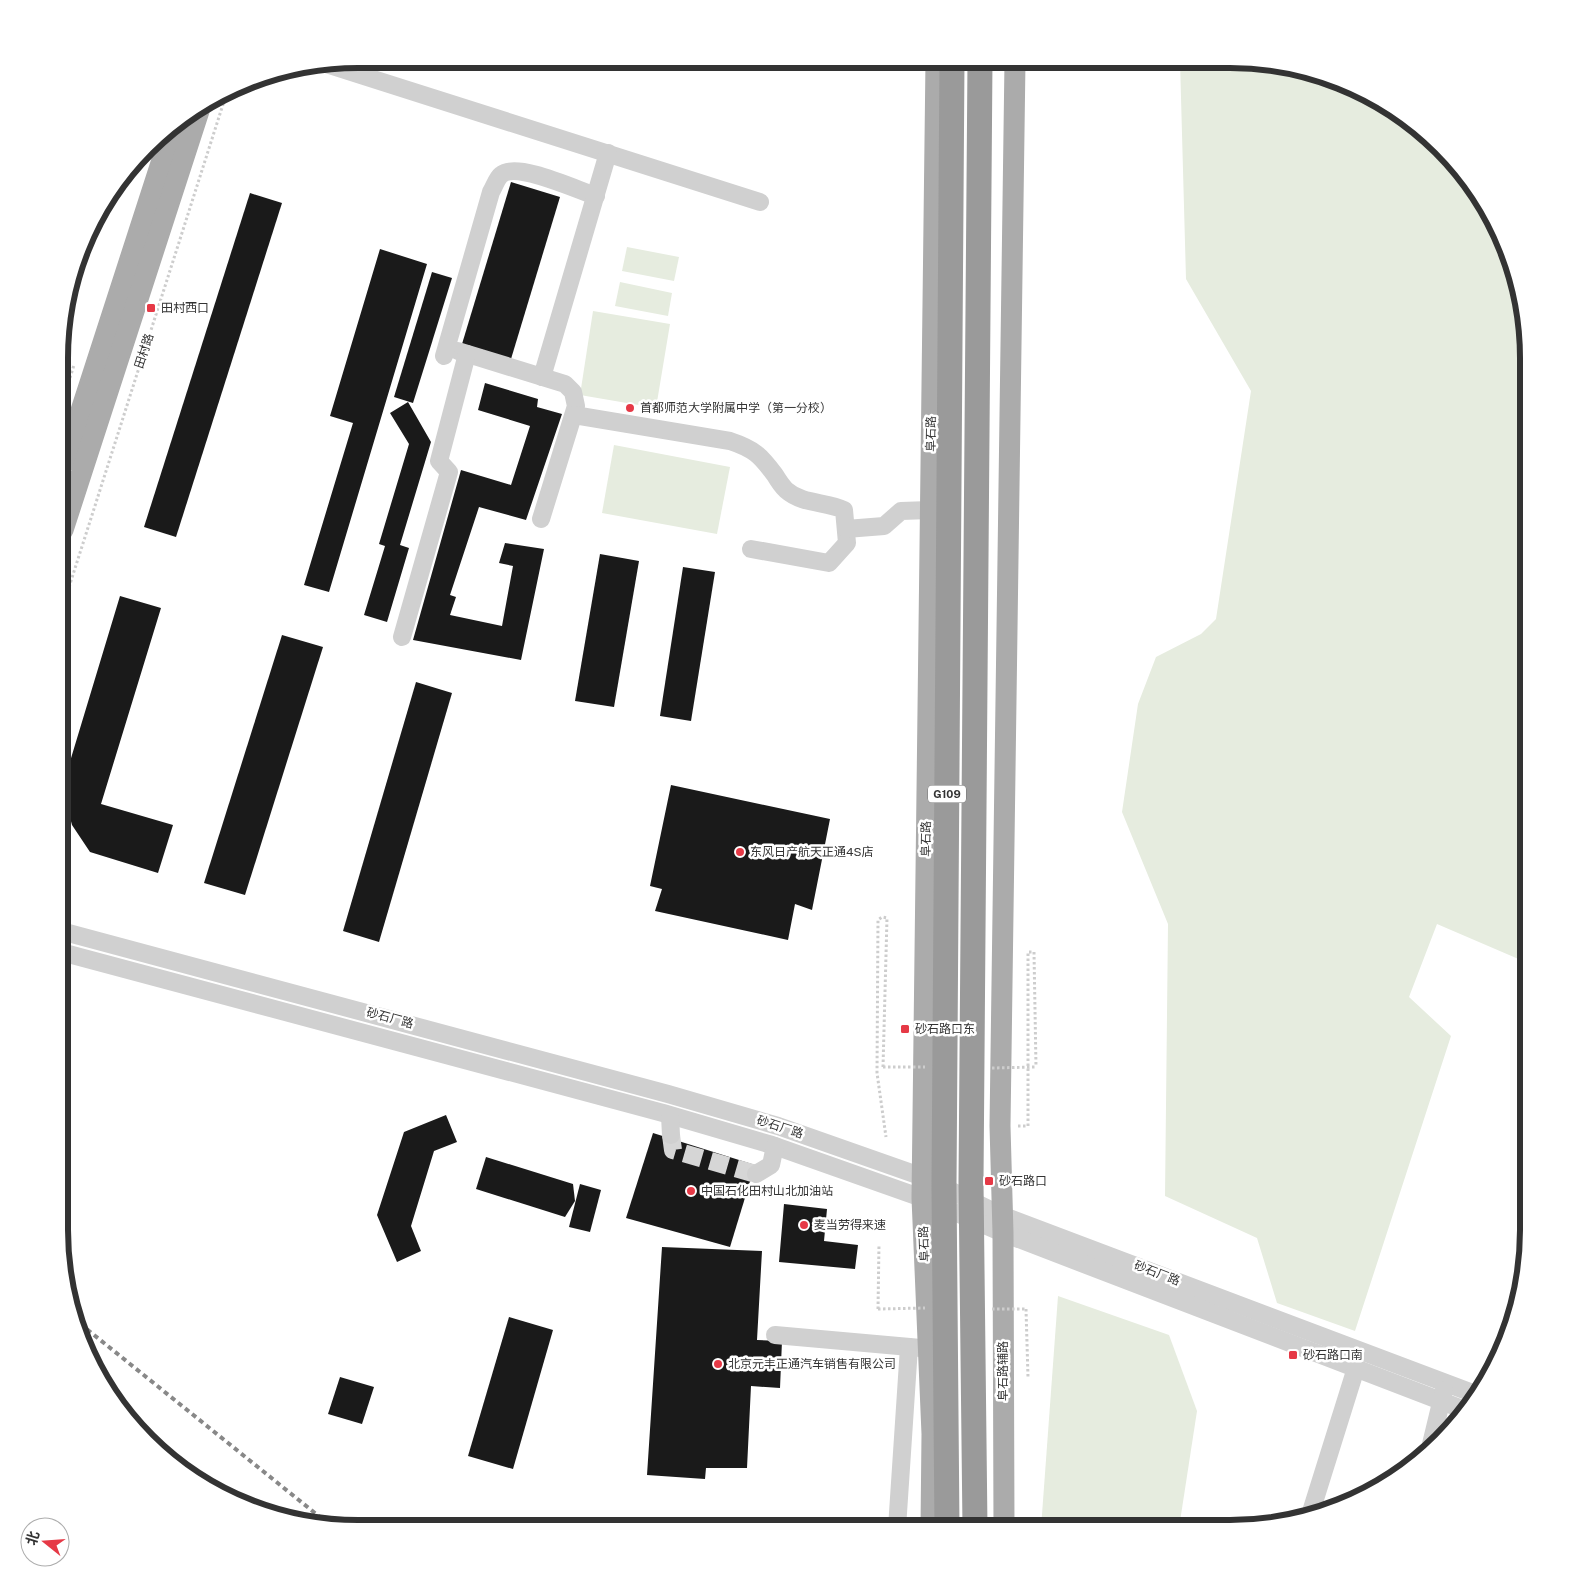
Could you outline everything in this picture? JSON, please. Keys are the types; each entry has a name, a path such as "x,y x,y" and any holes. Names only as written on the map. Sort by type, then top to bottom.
{"highway":[{"name":"阜石路","path":"947,1520 944,1176 952,68"},
{"name":"G109","path":"974,1520 971,1182 980,68"}],"main road":[{"name":"阜石路","path":"931,1520 932,1434 919,1348 923,1176 936,68"},
{"path":"1002,1224 1000,1126 1015,68"},
{"name":"田村路","path":"68,515 197,116"},
{"path":"68,451 169,137"},
{"name":"阜石路辅路","path":"1002,1224 1004,1520"}],"street":[{"path":"339,68 760,202"},
{"path":"542,377 608,153"},
{"path":"541,519 574,415 576,406 573,392 565,384 467,354 446,352 491,192 501,175 508,171 524,171 596,196"},
{"path":"402,637 449,472 439,462 467,354"},
{"path":"574,415 730,442 751,448 761,457 786,490 803,500 835,506 844,510 846,543 829,563 752,549"},
{"path":"846,530 884,526 901,511 930,510"},
{"name":"砂石厂路","path":"68,933 668,1094 778,1126 923,1176 1002,1224 1458,1407"},
{"name":"砂石厂路","path":"68,954 775,1146 1002,1224 1470,1392"},
{"path":"670,1116 671,1135"},
{"path":"756,1174 771,1165 775,1146"},
{"path":"775,1335 919,1348 898,1520"},
{"path":"1312,1507 1356,1368"},
{"path":"1433,1435 1446,1382"}],"path":[{"name":"田村路","path":"68,590 225,99"},
{"path":"886,1137 877,1073 878,920 882,917 887,918 883,1067 925,1066 925,1075"},
{"path":"992,1077 992,1067 1036,1067 1034,952 1028,952 1028,1126"},
{"path":"879,1244 878,1309 925,1308 925,1299"},
{"path":"991,1300 991,1309 1026,1309 1028,1377"}],"shaded area":[{"path":"1180,68 1248,68 1304,77 1358,97 1390,116 1421,140 1447,166 1481,213 1490,229 1504,265 1514,301 1520,358 1520,960 1437,924 1409,997 1451,1036 1355,1331 1277,1303 1257,1238 1165,1196 1168,924 1122,812 1138,704 1156,657 1201,634 1216,619 1251,391 1186,279"},
{"path":"627,247 679,257 674,281 622,271"},
{"path":"620,282 672,293 668,316 615,306"},
{"path":"593,311 670,324 656,408 580,395"},
{"path":"614,445 730,467 717,534 602,513"},
{"path":"1058,1296 1169,1335 1197,1411 1180,1520 1042,1520"}],"building":[{"path":"511,182 560,197 511,359 462,344"},
{"path":"250,193 282,203 176,537 144,527"},
{"path":"380,249 427,264 329,592 304,585 353,423 330,416"},
{"path":"432,272 452,278 413,403 394,397"},
{"path":"485,383 538,399 537,407 562,414 526,520 479,507 450,595 456,597 450,615 502,626 513,566 499,563 505,543 544,549 521,660 413,640 461,470 511,485 530,426 478,410"},
{"path":"408,402 431,442 400,545 409,548 387,622 364,615 385,546 379,544 409,444 390,413"},
{"path":"600,554 639,561 614,707 575,701"},
{"path":"683,567 715,572 691,721 660,716"},
{"path":"120,596 161,608 101,804 173,825 158,873 90,852 72,825 68,810 68,768"},
{"path":"282,635 323,647 245,895 204,883"},
{"path":"416,682 452,693 379,942 343,931"},
{"name":"东风日产航天正通4S店","path":"671,785 830,819 812,910 795,904 788,940 655,911 662,889 650,886"},
{"path":"446,1115 457,1142 434,1151 411,1226 421,1251 397,1262 377,1215 404,1132"},
{"name":"中国石化田村山北加油站","path":"653,1133 755,1165 730,1247 626,1218"},
{"path":"486,1157 573,1184 575,1201 565,1217 476,1189"},
{"path":"580,1184 601,1190 590,1232 569,1227"},
{"name":"麦当劳得来速","path":"784,1204 827,1209 824,1241 858,1245 855,1269 779,1262"},
{"name":"北京元丰正通汽车销售有限公司","path":"662,1247 762,1251 757,1340 782,1341 780,1388 751,1386 747,1468 706,1468 705,1479 647,1475"},
{"path":"509,1317 553,1330 513,1469 468,1456"},
{"path":"340,1377 374,1387 362,1424 328,1414"}],"tunnel":[{"path":"671,1135 673,1150 756,1174"}],"railway":[{"path":"85,1328 320,1517"}],"place":[{"name":"田村西口","path":"151,308"},
{"name":"首都师范大学附属中学（第一分校）","path":"630,408"},
{"name":"东风日产航天正通4S店","path":"740,852"},
{"name":"砂石路口东","path":"905,1029"},
{"name":"砂石路口","path":"989,1181"},
{"name":"中国石化田村山北加油站","path":"691,1191"},
{"name":"麦当劳得来速","path":"804,1225"},
{"name":"砂石路口南","path":"1293,1355"},
{"name":"北京元丰正通汽车销售有限公司","path":"718,1364"}]}
